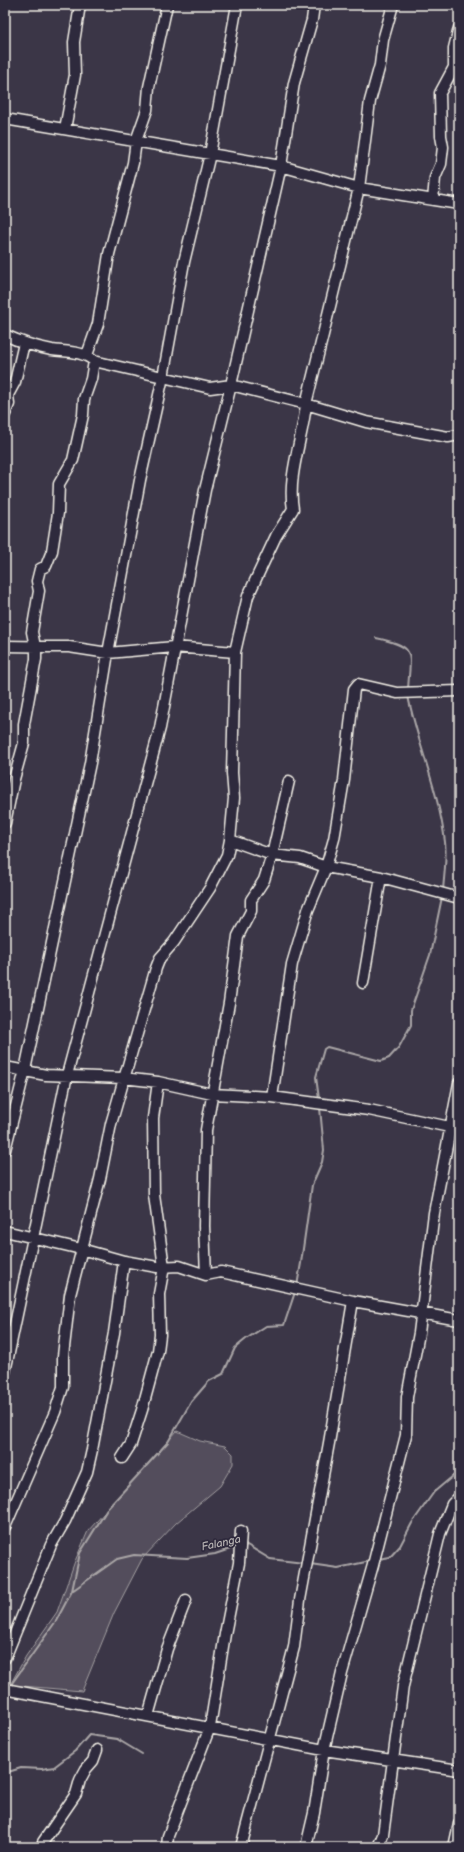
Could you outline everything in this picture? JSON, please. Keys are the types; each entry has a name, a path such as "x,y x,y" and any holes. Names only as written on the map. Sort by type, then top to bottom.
{"street":[{"path":"64,129 75,75 74,42 80,5"},
{"path":"5,823 14,779 24,743 24,724 37,654 32,632 39,591 38,581 40,569 46,566 52,551 58,513 59,484 73,460 83,415 84,399 91,379 90,358 98,324 109,254 133,163 136,141 147,110 149,87 167,5"},
{"path":"5,1150 25,1070 90,762 108,653 140,480 163,377 184,262 210,154 237,5"},
{"path":"5,1372 67,1075 160,728 174,647 205,490 231,385 280,166 294,83 312,20 314,5"},
{"path":"5,1527 52,1419 63,1387 63,1356 70,1295 123,1078 131,1059 160,958 174,942 210,888 226,854 230,840 234,798 232,773 236,683 235,652 248,596 276,536 293,509 290,495 304,425 306,404 359,188 370,102 380,65 383,40 394,5"},
{"path":"432,200 435,178 441,164 443,147 441,136 440,93 454,67 454,48 459,28"},
{"path":"5,119 280,166 359,188 459,204"},
{"path":"5,335 24,343 210,388 231,385 306,404 366,422 448,437 459,435"},
{"path":"5,414 9,404 8,394 15,382 24,343"},
{"path":"5,646 69,647 108,653 174,647 235,652"},
{"path":"272,1097 292,964 308,910 326,866 334,839 344,780 354,689 358,684 408,692 459,691"},
{"path":"206,1274 204,1226 206,1130 238,936 251,911 251,900 264,880 272,855 289,781"},
{"path":"230,840 272,855 300,858 326,866 459,898"},
{"path":"363,983 381,878"},
{"path":"5,1067 46,1075 123,1078 158,1082 212,1094 272,1097 369,1110 455,1129"},
{"path":"122,1458 131,1444 158,1351 159,1294 164,1266 154,1195 152,1118 158,1082"},
{"path":"306,1847 314,1813 324,1750 342,1672 374,1561 406,1435 407,1397 422,1314 434,1213 455,1129 459,1083"},
{"path":"5,1231 124,1261 164,1266 179,1266 206,1274 221,1272 353,1301 459,1320"},
{"path":"5,1658 51,1545 65,1521 86,1472 92,1450 112,1341 124,1261"},
{"path":"241,1847 294,1647 306,1569 353,1301"},
{"path":"378,1847 383,1835 403,1686 440,1534 452,1504 459,1497"},
{"path":"167,1847 168,1836 210,1727 241,1547 241,1531"},
{"path":"148,1716 167,1649 186,1600"},
{"path":"8,1690 210,1727 324,1750 459,1770"},
{"path":"42,1847 43,1842 76,1794 80,1780 86,1769 93,1761 97,1750"},
{"path":"454,1847 459,1824"}],"shaded area":[{"path":"177,1431 200,1441 225,1446 233,1454 233,1464 220,1486 176,1523 142,1559 114,1613 82,1691 10,1685 26,1656 57,1612 75,1561 88,1531"}],"waterway":[{"path":"376,638 390,641 405,648 410,659 408,690"},
{"path":"408,696 442,823 446,854 443,891"},
{"path":"319,1099 316,1077 324,1049 327,1047 381,1061 389,1058 399,1047 411,1025 411,1010 430,955 442,897"},
{"path":"297,1286 312,1185 322,1162 324,1150 320,1108"},
{"path":"72,1591 80,1553 108,1508 168,1442 191,1402 209,1381 223,1374 235,1348 266,1326 284,1325 295,1292"},
{"name":"Falanga","path":"379,1559 390,1557 400,1546 412,1523 434,1492 459,1471"},
{"name":"Falanga","path":"244,1546 247,1545 270,1559 304,1563"},
{"name":"Falanga","path":"10,1686 56,1621 72,1591 117,1559 134,1555 187,1558 215,1554 236,1547"},
{"name":"Falanga","path":"310,1564 338,1568 370,1561"},
{"path":"5,1773 21,1768 42,1769 54,1767 75,1751 89,1735 117,1739 142,1754"}]}
